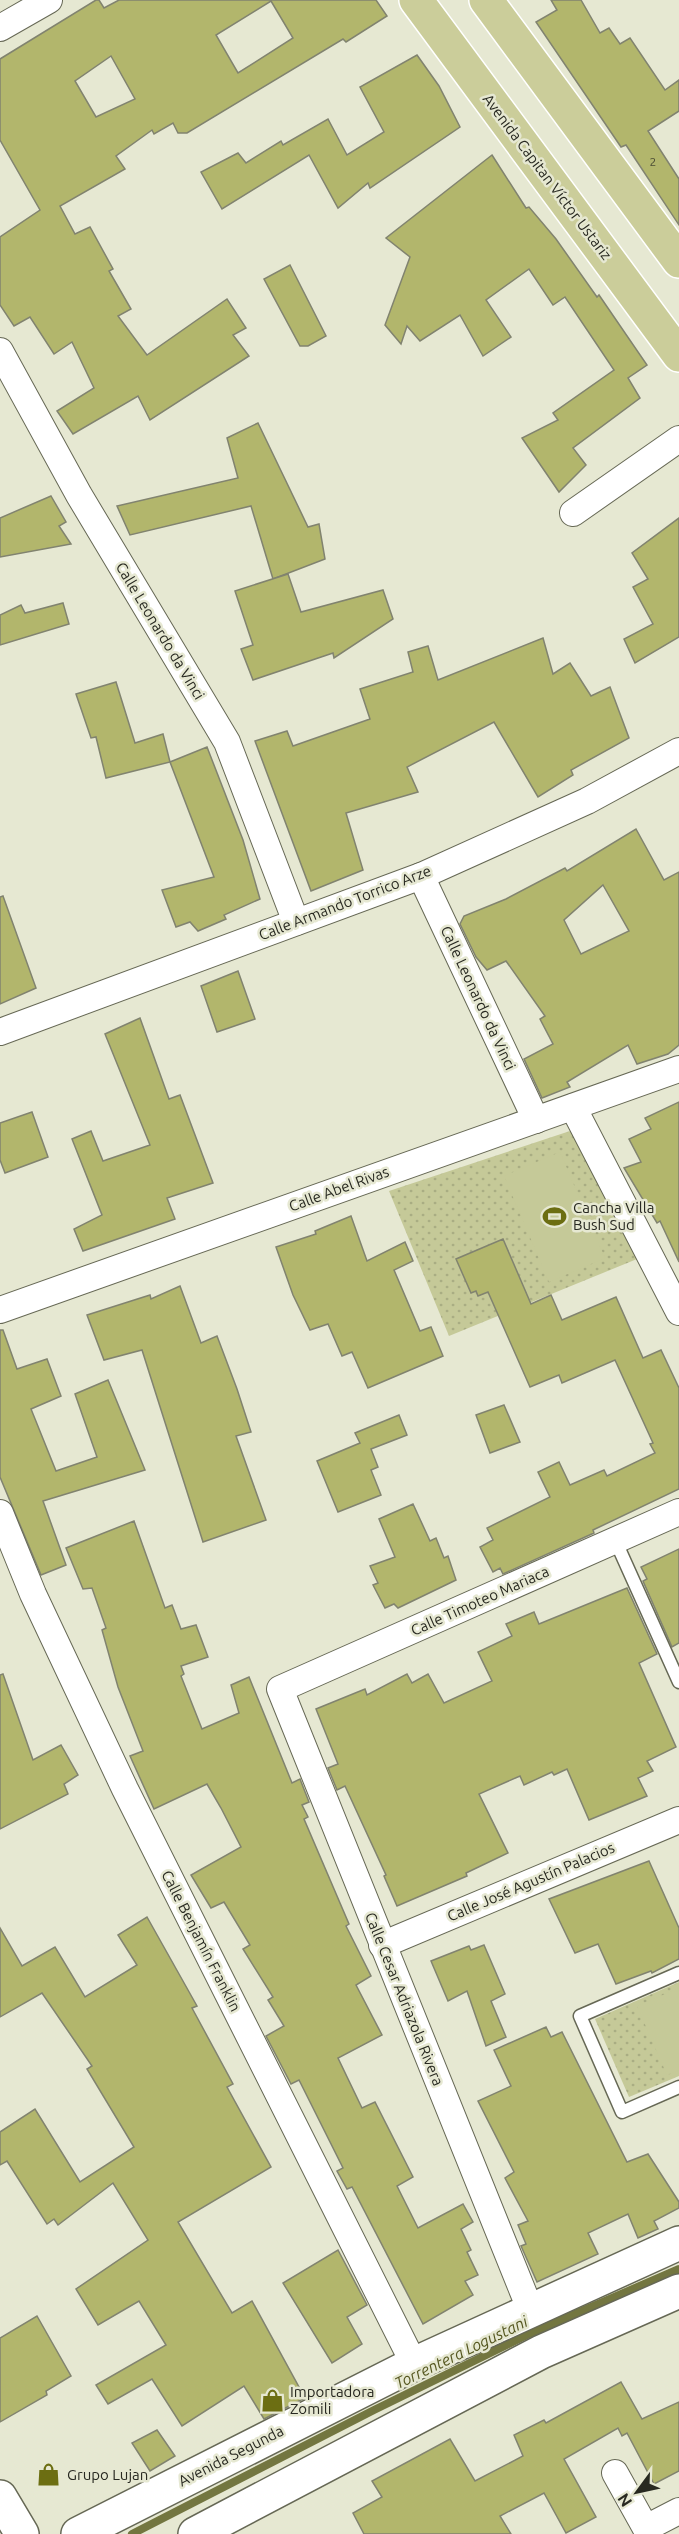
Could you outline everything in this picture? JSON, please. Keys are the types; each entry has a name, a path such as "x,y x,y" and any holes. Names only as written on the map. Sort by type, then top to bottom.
{"main road":[{"name":"Avenida Capitan Víctor Ustariz","path":"416,0 679,355"},
{"path":"486,0 679,261"},
{"name":"Avenida Segunda","path":"78,2534 414,2364 530,2309 679,2243"},
{"path":"195,2534 541,2352 679,2292"},
{"path":"0,2497 22,2534"}],"street":[{"path":"0,28 49,0"},
{"name":"Calle Leonardo da Vinci","path":"0,351 79,495 227,742 296,922"},
{"path":"573,513 679,439"},
{"name":"Calle Armando Torrico Arze","path":"0,1032 421,876 587,801 679,752"},
{"name":"Calle Leonardo da Vinci","path":"421,876 536,1120"},
{"name":"Calle Abel Rivas","path":"0,1310 679,1069"},
{"path":"573,1107 679,1312"},
{"name":"Calle Timoteo Mariaca","path":"280,1689 616,1542 679,1512"},
{"name":"Calle Benjamín Franklin","path":"0,1513 33,1594 125,1789 414,2364"},
{"name":"Calle Cesar Adriazola Rivera","path":"280,1689 530,2309"},
{"name":"Calle José Agustín Palacios","path":"382,1945 679,1820"},
{"path":"615,2473 647,2531 679,2511"}],"lane":[{"path":"616,1542 679,1682"},
{"path":"679,1973 580,2016 622,2112 679,2087"}],"green space":[{"path":"570,1131 584,1145 637,1259 449,1336 389,1191"},
{"name":"Cancha Villa Bush Sud","path":"560,1152 605,1258 549,1282 504,1176"},
{"path":"679,1982 679,2076 629,2097 595,2019"},
{"path":"679,1988 679,2070 667,2075 637,2006"}],"building":[{"path":"96,0 99,0 104,8 119,0 376,0 387,16 346,42 343,39 187,133 178,133 173,123 154,134 152,130 116,156 125,169 60,206 75,234 90,227 113,269 109,271 131,309 118,316 147,355 227,299 246,328 233,335 249,356 150,420 138,396 73,434 57,411 94,388 72,342 54,354 30,317 14,326 0,305 0,237 40,210 0,140 0,59","holes":["271,1 293,38 238,73 216,35","111,56 135,99 96,117 75,81"]},
{"path":"551,0 581,0 600,33 609,28 620,44 630,38 665,90 679,80 679,111 648,131 679,179 679,225 626,145 621,147 536,22 557,10"},
{"path":"417,55 439,86 460,127 370,188 368,183 338,208 309,155 222,209 201,172 238,153 246,163 281,141 283,145 328,119 347,155 384,132 360,87"},
{"path":"492,155 526,208 529,207 556,239 597,297 599,295 647,365 628,378 640,398 573,448 586,465 559,492 522,438 558,420 553,413 614,370 565,297 553,305 529,269 486,300 511,337 483,356 460,315 420,341 407,326 401,344 385,325 410,257 386,238"},
{"path":"290,265 326,336 308,346 300,346 264,279"},
{"path":"258,423 308,527 319,524 325,559 273,579 251,506 130,535 117,506 238,478 227,438"},
{"path":"51,496 66,522 59,526 71,544 0,557 0,518"},
{"path":"679,518 679,637 635,663 624,639 653,624 633,587 648,579 632,553"},
{"path":"288,574 301,612 383,590 393,619 334,658 333,653 253,680 241,649 253,645 235,591"},
{"path":"63,603 69,624 0,645 0,615 21,605 25,613"},
{"path":"543,638 553,674 570,663 591,696 610,687 629,738 571,770 573,775 538,797 494,722 407,767 418,792 346,813 363,870 311,891 255,741 287,731 293,746 370,719 360,689 413,672 408,652 428,646 438,680"},
{"path":"116,682 135,743 163,734 170,762 106,778 96,737 91,738 76,694"},
{"path":"207,747 243,840 260,899 224,915 226,919 198,931 190,922 176,927 162,890 214,877 170,762"},
{"path":"636,829 664,880 679,872 679,1045 668,1054 637,1064 628,1045 567,1082 570,1087 542,1098 524,1059 553,1044 540,1019 545,1016 506,961 487,970 476,957 460,924 464,916 506,899 565,868 567,871","holes":["603,885 629,931 581,954 564,920"]},
{"path":"3,896 36,988 0,1004 0,897"},
{"path":"238,971 255,1019 217,1032 201,986"},
{"path":"140,1018 169,1099 180,1095 213,1183 167,1198 175,1219 83,1251 74,1229 102,1215 72,1139 91,1131 103,1161 150,1145 105,1034"},
{"path":"679,1102 679,1262 660,1221 657,1223 624,1168 641,1162 629,1139 651,1129 645,1118"},
{"path":"32,1112 48,1157 5,1173 0,1160 0,1123"},
{"path":"351,1216 367,1261 405,1242 413,1261 394,1270 420,1331 431,1327 443,1356 368,1388 352,1352 342,1356 328,1324 310,1330 293,1295 276,1247 316,1234 315,1231"},
{"path":"503,1239 531,1304 551,1295 562,1320 616,1297 643,1358 661,1350 679,1388 679,1489 593,1530 594,1533 503,1574 500,1568 493,1572 480,1547 493,1540 487,1528 550,1497 538,1472 559,1462 570,1485 604,1470 607,1476 655,1453 650,1444 653,1443 615,1360 562,1383 559,1375 530,1387 488,1292 478,1296 476,1291 471,1293 456,1259"},
{"path":"180,1286 201,1343 217,1336 237,1389 251,1432 236,1436 266,1520 203,1542 142,1350 104,1360 87,1315 150,1295 151,1299"},
{"path":"0,1330 3,1330 17,1369 47,1359 61,1396 31,1409 56,1471 97,1457 75,1394 108,1380 145,1470 43,1501 66,1565 41,1575 0,1477"},
{"path":"504,1405 520,1442 490,1453 476,1415"},
{"path":"399,1415 407,1435 371,1449 378,1467 371,1470 381,1495 338,1512 317,1461 360,1443 355,1433"},
{"path":"413,1504 430,1541 436,1538 444,1558 448,1556 456,1580 398,1608 394,1604 385,1608 373,1585 378,1583 370,1566 395,1557 379,1519"},
{"path":"134,1521 165,1608 172,1605 181,1629 196,1625 208,1657 181,1666 184,1674 181,1676 202,1729 239,1713 231,1685 249,1677 292,1783 300,1779 309,1802 302,1805 308,1817 304,1819 349,1924 346,1926 371,1976 356,1985 382,2035 338,2058 362,2108 375,2102 413,2177 397,2186 418,2228 463,2204 473,2222 461,2229 471,2250 467,2252 478,2275 465,2281 473,2295 423,2324 352,2187 347,2189 337,2171 343,2168 299,2080 291,2084 266,2036 284,2026 268,2000 273,1997 243,1949 250,1945 224,1902 211,1908 191,1875 241,1847 221,1808 207,1784 154,1809 130,1756 143,1751 118,1687 102,1630 106,1628 92,1588 83,1589 66,1548"},
{"path":"679,1549 679,1643 672,1647 643,1581 647,1579 641,1567"},
{"path":"627,1588 657,1654 639,1663 676,1747 647,1761 653,1771 638,1778 647,1796 589,1820 567,1769 554,1775 552,1772 524,1785 520,1776 479,1794 508,1853 466,1873 467,1876 397,1906 384,1876 386,1875 345,1786 337,1790 328,1768 338,1764 316,1709 365,1689 367,1695 407,1674 412,1683 428,1674 444,1703 492,1681 478,1652 512,1636 506,1624 534,1612 539,1624"},
{"path":"3,1674 33,1760 61,1745 78,1775 64,1784 68,1794 0,1829 0,1675"},
{"path":"649,1861 679,1928 679,1959 652,1973 651,1971 616,1984 598,1944 575,1953 549,1899"},
{"path":"147,1917 197,2006 192,2008 233,2084 227,2087 271,2167 178,2222 232,2313 252,2301 305,2398 264,2419 244,2386 182,2426 152,2379 108,2404 96,2385 166,2345 139,2301 98,2325 76,2289 148,2240 113,2183 58,2225 54,2219 47,2224 7,2161 0,2165 0,2132 35,2109 80,2182 134,2147 87,2069 92,2066 42,1993 0,2017 0,1928 22,1966 55,1947 85,1997 137,1965 118,1935"},
{"path":"484,1945 505,1994 491,2001 506,2037 486,2046 467,1991 448,2001 431,1961 469,1946 471,1950"},
{"path":"546,2027 551,2037 562,2032 627,2162 648,2154 679,2202 679,2208 654,2221 658,2229 638,2238 628,2214 588,2233 598,2254 537,2282 521,2246 526,2244 518,2225 528,2221 505,2178 514,2172 478,2101 511,2086 494,2050"},
{"path":"338,2250 367,2305 347,2317 362,2344 332,2363 283,2283"},
{"path":"37,2316 71,2376 46,2391 47,2395 0,2422 0,2338"},
{"path":"621,2382 642,2419 679,2402 679,2471 654,2484 627,2433 622,2436 618,2428 564,2459 596,2517 566,2533 544,2493 500,2516 511,2534 364,2534 353,2513 382,2497 372,2481 450,2439 475,2481 523,2456 514,2435 544,2420 546,2423"},
{"path":"157,2430 175,2456 150,2471 132,2443"}],"waterway":[{"name":"Torrentera Logustani","path":"132,2534 374,2410 531,2333 679,2269"}],"place":[{"name":"Cancha Villa Bush Sud","path":"555,1217"},
{"name":"Importadora Zomili","path":"272,2401"},
{"name":"Grupo Lujan","path":"49,2475"}]}
